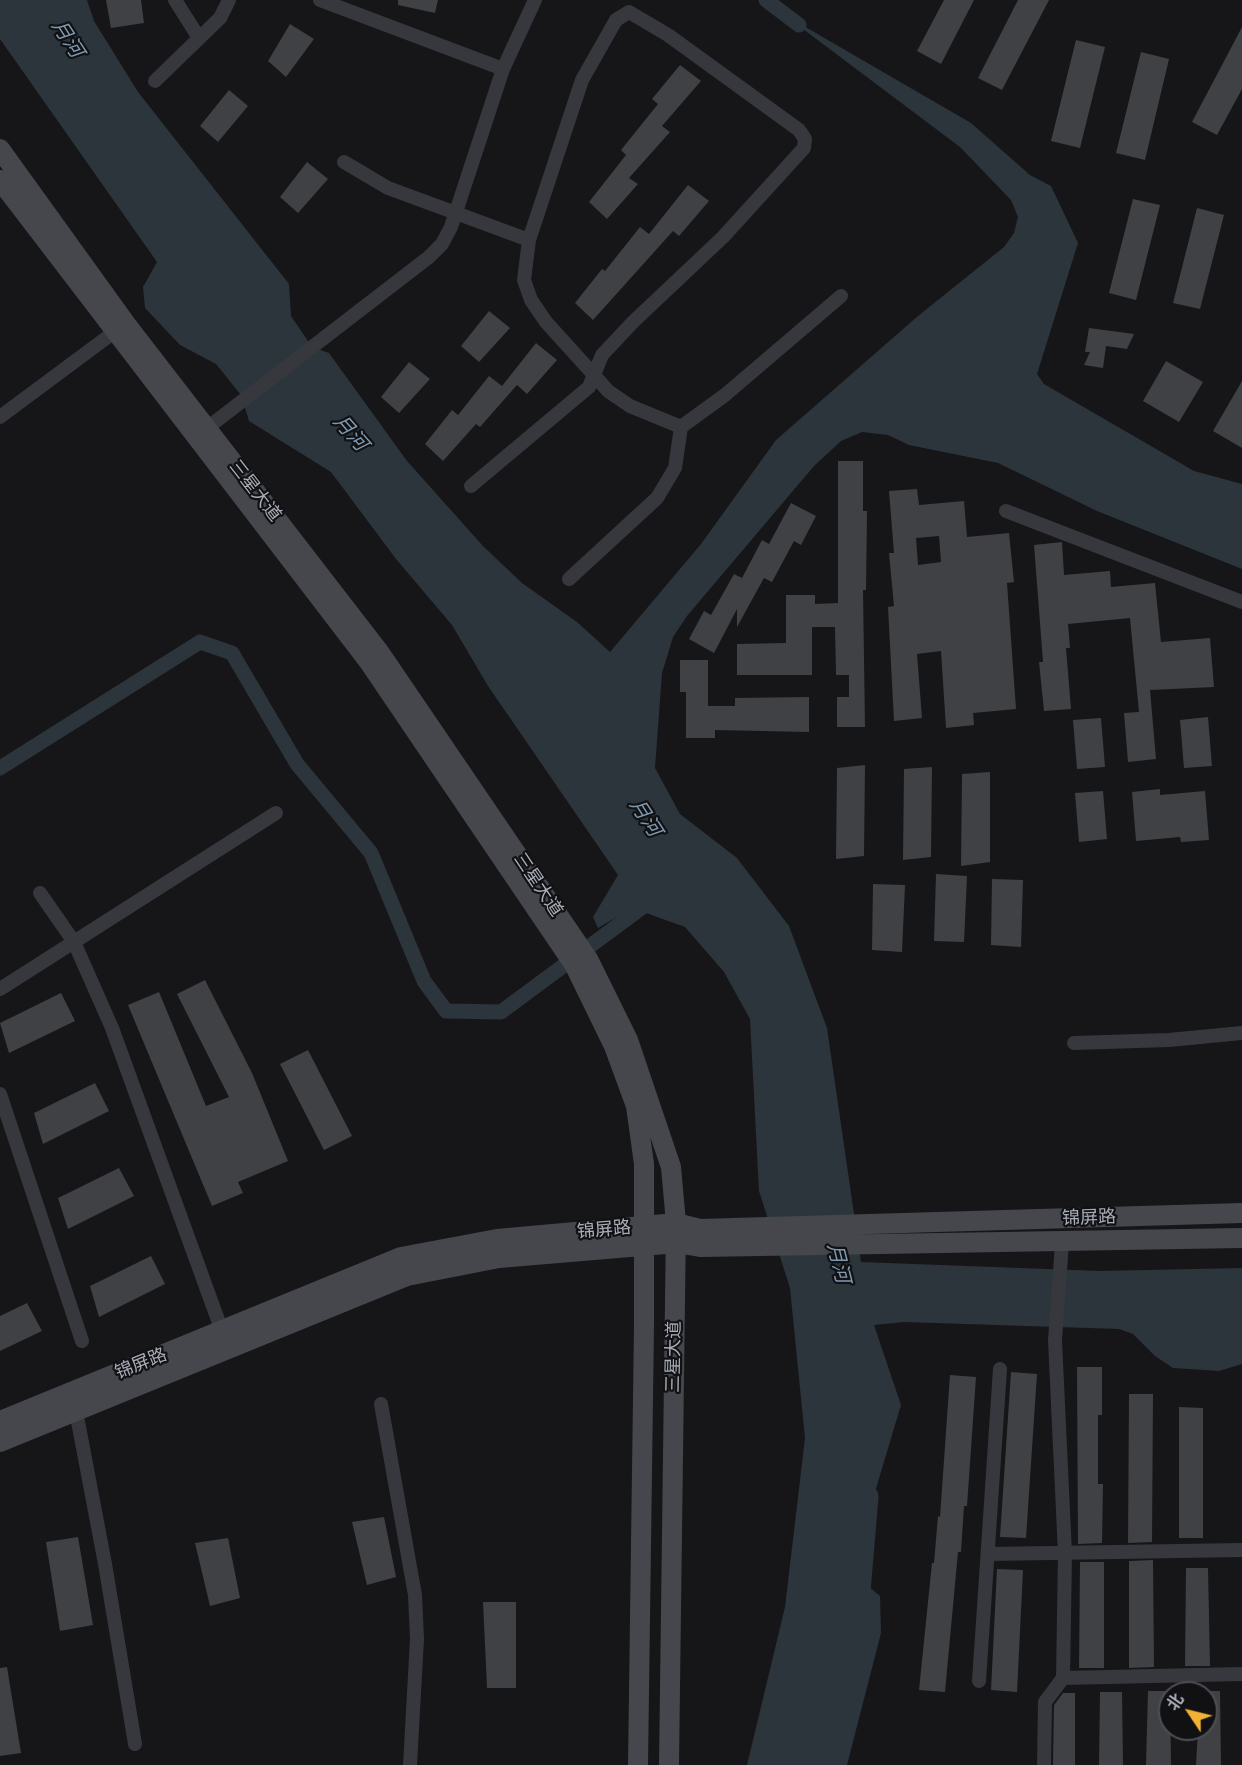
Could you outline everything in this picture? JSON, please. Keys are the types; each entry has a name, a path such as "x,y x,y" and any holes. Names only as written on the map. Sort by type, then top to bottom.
{"street":[{"path":"175,0 199,38"},
{"path":"155,81 219,18 229,0"},
{"path":"320,0 503,69"},
{"path":"201,433 429,257 442,244 456,213 503,69 535,0"},
{"path":"471,486 589,387 594,375 602,355 633,322 723,237 804,147 805,139 799,130 668,35 629,12 616,20 582,80 529,240 524,280 531,300 546,322 594,375 608,391 630,406 681,427"},
{"name":"三星大道","path":"0,149 120,328"},
{"path":"344,162 388,188 529,240"},
{"name":"三星大道","path":"0,180 120,328 201,433 369,662 578,958 628,1040 671,1167 678,1243 674,1326 669,1765"},
{"path":"569,579 657,498 675,468 681,427 725,395 841,296"},
{"path":"0,417 120,328"},
{"path":"1006,511 1242,602"},
{"path":"0,989 276,813"},
{"path":"40,893 74,942 112,1028 222,1331"},
{"name":"三星大道","path":"578,958 636,1106 644,1164 638,1765"},
{"path":"1074,1043 1169,1040 1242,1033"},
{"path":"0,1094 82,1341"},
{"name":"锦屏路","path":"0,1442 406,1276 499,1258 643,1236 676,1223 700,1229 1242,1213"},
{"name":"锦屏路","path":"0,1421 401,1257 497,1239 643,1236 700,1247 768,1247 1242,1238"},
{"path":"1044,1765 1045,1702 1063,1678 1065,1554 1055,1340 1062,1243"},
{"path":"979,1681 1000,1369"},
{"path":"381,1404 415,1595 417,1639 410,1765"},
{"path":"76,1411 105,1564 135,1744"},
{"path":"988,1554 1242,1550"},
{"path":"1063,1678 1242,1674"}],"water":[{"path":"0,0 87,0 94,21 138,92 289,284 291,316 312,347 329,353 407,461 483,546 522,583 577,622 610,652 701,544 776,440 918,316 1004,247 1014,233 1018,217 1011,200 960,147 783,14 971,123 1030,175 1051,186 1078,243 1037,374 1044,384 1194,471 1242,484 1242,569 1097,511 998,463 909,445 888,435 862,432 841,441 814,466 687,616 673,637 662,673 655,768 680,814 737,858 789,926 827,1028 861,1262 1099,1271 1242,1268 1242,1364 1219,1371 1173,1368 1155,1356 1133,1334 1119,1329 904,1322 874,1325 901,1405 851,1572 880,1596 881,1633 847,1765 747,1765 785,1607 805,1438 790,1288 759,1191 750,1019 724,972 685,927 632,908 598,928 593,917 618,875 488,686 452,625 396,559 331,472 249,421 241,395 216,364 180,345 145,308 143,287 157,262 0,39"}],"building":[{"path":"106,0 141,0 144,23 111,28"},
{"path":"398,0 438,0 435,13 398,5"},
{"path":"944,0 974,0 941,64 917,51"},
{"path":"1018,0 1049,0 1002,90 978,78"},
{"path":"290,24 314,39 286,77 268,61"},
{"path":"1242,27 1242,89 1217,135 1192,122"},
{"path":"1076,40 1105,47 1080,148 1051,141"},
{"path":"1141,52 1169,59 1145,160 1116,153"},
{"path":"680,65 701,81 662,126 670,132 629,178 638,184 607,219 589,202 626,155 621,150 658,104 652,99"},
{"path":"229,90 248,106 218,142 200,126"},
{"path":"307,162 328,179 298,213 280,197"},
{"path":"688,185 709,201 679,236 673,231 593,320 575,303 602,269 605,271 640,227 649,234"},
{"path":"1133,199 1160,205 1136,300 1109,293"},
{"path":"1197,208 1224,215 1200,309 1173,303"},
{"path":"489,311 510,328 479,362 461,346"},
{"path":"1089,328 1134,334 1127,349 1106,346 1103,368 1084,365 1090,352 1085,352"},
{"path":"536,343 557,360 527,394 517,385 480,427 476,424 443,461 425,444 452,410 458,415 489,376 502,386"},
{"path":"1166,361 1203,382 1179,422 1143,401"},
{"path":"409,362 430,379 399,413 381,397"},
{"path":"1242,381 1242,448 1213,431"},
{"path":"838,461 863,461 863,511 867,511 866,590 863,590 865,727 837,727 837,697 849,697 849,675 836,675 835,627 812,627 812,675 737,675 737,644 786,643 786,595 815,595 815,604 838,603"},
{"path":"917,489 919,505 964,501 967,537 1009,533 1014,582 1007,583 1016,709 973,713 974,725 946,728 941,651 917,654 922,718 894,721 888,607 894,606 889,553 894,553 889,491","holes":["939,536 941,562 918,565 916,538"]},
{"path":"791,503 816,516 801,545 794,541 772,582 764,578 737,627 737,609 714,653 689,639 704,611 711,615 734,574 742,578 762,540 769,544"},
{"path":"1062,542 1064,575 1110,571 1111,587 1155,583 1161,642 1210,638 1214,687 1150,690 1156,759 1128,762 1124,713 1139,712 1130,618 1068,624 1070,648 1066,648 1071,709 1044,711 1039,662 1043,662 1034,545"},
{"path":"680,660 708,660 708,706 735,706 735,698 809,697 809,732 715,730 715,738 686,738 686,692 680,692"},
{"path":"1208,717 1212,766 1184,768 1180,720"},
{"path":"1101,718 1105,767 1077,769 1073,720"},
{"path":"865,765 864,856 836,859 837,768"},
{"path":"932,767 931,857 903,860 904,769"},
{"path":"990,772 990,862 961,866 962,774"},
{"path":"1160,789 1160,795 1205,791 1209,840 1181,842 1180,837 1136,841 1132,792"},
{"path":"1103,791 1107,839 1079,842 1075,793"},
{"path":"936,874 967,876 964,942 934,941"},
{"path":"992,879 1023,880 1021,947 991,945"},
{"path":"873,884 905,885 902,952 872,950"},
{"path":"205,980 252,1073 288,1161 238,1182 243,1193 212,1206 128,1005 159,992 206,1106 229,1097 177,994"},
{"path":"61,993 75,1021 9,1053 0,1023"},
{"path":"308,1050 352,1136 324,1150 280,1064"},
{"path":"95,1083 109,1111 43,1144 34,1113"},
{"path":"119,1168 134,1196 68,1229 58,1198"},
{"path":"151,1256 165,1284 99,1317 90,1286"},
{"path":"27,1303 42,1331 0,1351 0,1316"},
{"path":"1077,1367 1102,1367 1102,1415 1098,1415 1098,1484 1103,1484 1102,1543 1078,1544"},
{"path":"1011,1372 1037,1374 1026,1538 1000,1537"},
{"path":"950,1375 976,1377 967,1506 964,1506 961,1552 958,1552 945,1692 919,1690 932,1563 934,1563 938,1516 940,1517"},
{"path":"1129,1394 1153,1394 1152,1542 1128,1543"},
{"path":"1179,1407 1203,1408 1203,1538 1179,1538"},
{"path":"384,1517 396,1577 367,1585 352,1522"},
{"path":"78,1537 93,1625 60,1631 46,1542"},
{"path":"228,1538 240,1598 210,1606 195,1543"},
{"path":"1153,1560 1154,1667 1129,1668 1129,1561"},
{"path":"1080,1562 1104,1562 1104,1668 1079,1668"},
{"path":"1186,1568 1208,1568 1210,1666 1185,1666"},
{"path":"997,1569 1023,1570 1017,1692 991,1690"},
{"path":"483,1602 516,1602 516,1688 487,1688"},
{"path":"7,1667 21,1753 0,1756 0,1668"},
{"path":"1148,1691 1158,1691 1158,1741 1171,1741 1171,1765 1146,1765"},
{"path":"1218,1691 1220,1691 1221,1765 1196,1765 1197,1741 1218,1741"},
{"path":"1100,1692 1122,1692 1123,1765 1099,1765"},
{"path":"1063,1693 1075,1693 1075,1765 1053,1765 1054,1705"}],"waterway":[{"path":"766,0 799,25"},
{"path":"0,768 200,642 232,653 297,764 371,853 424,981 446,1011 501,1012 644,906 654,902"},
{"name":"月河","path":"855,1615 865,1497"}]}
